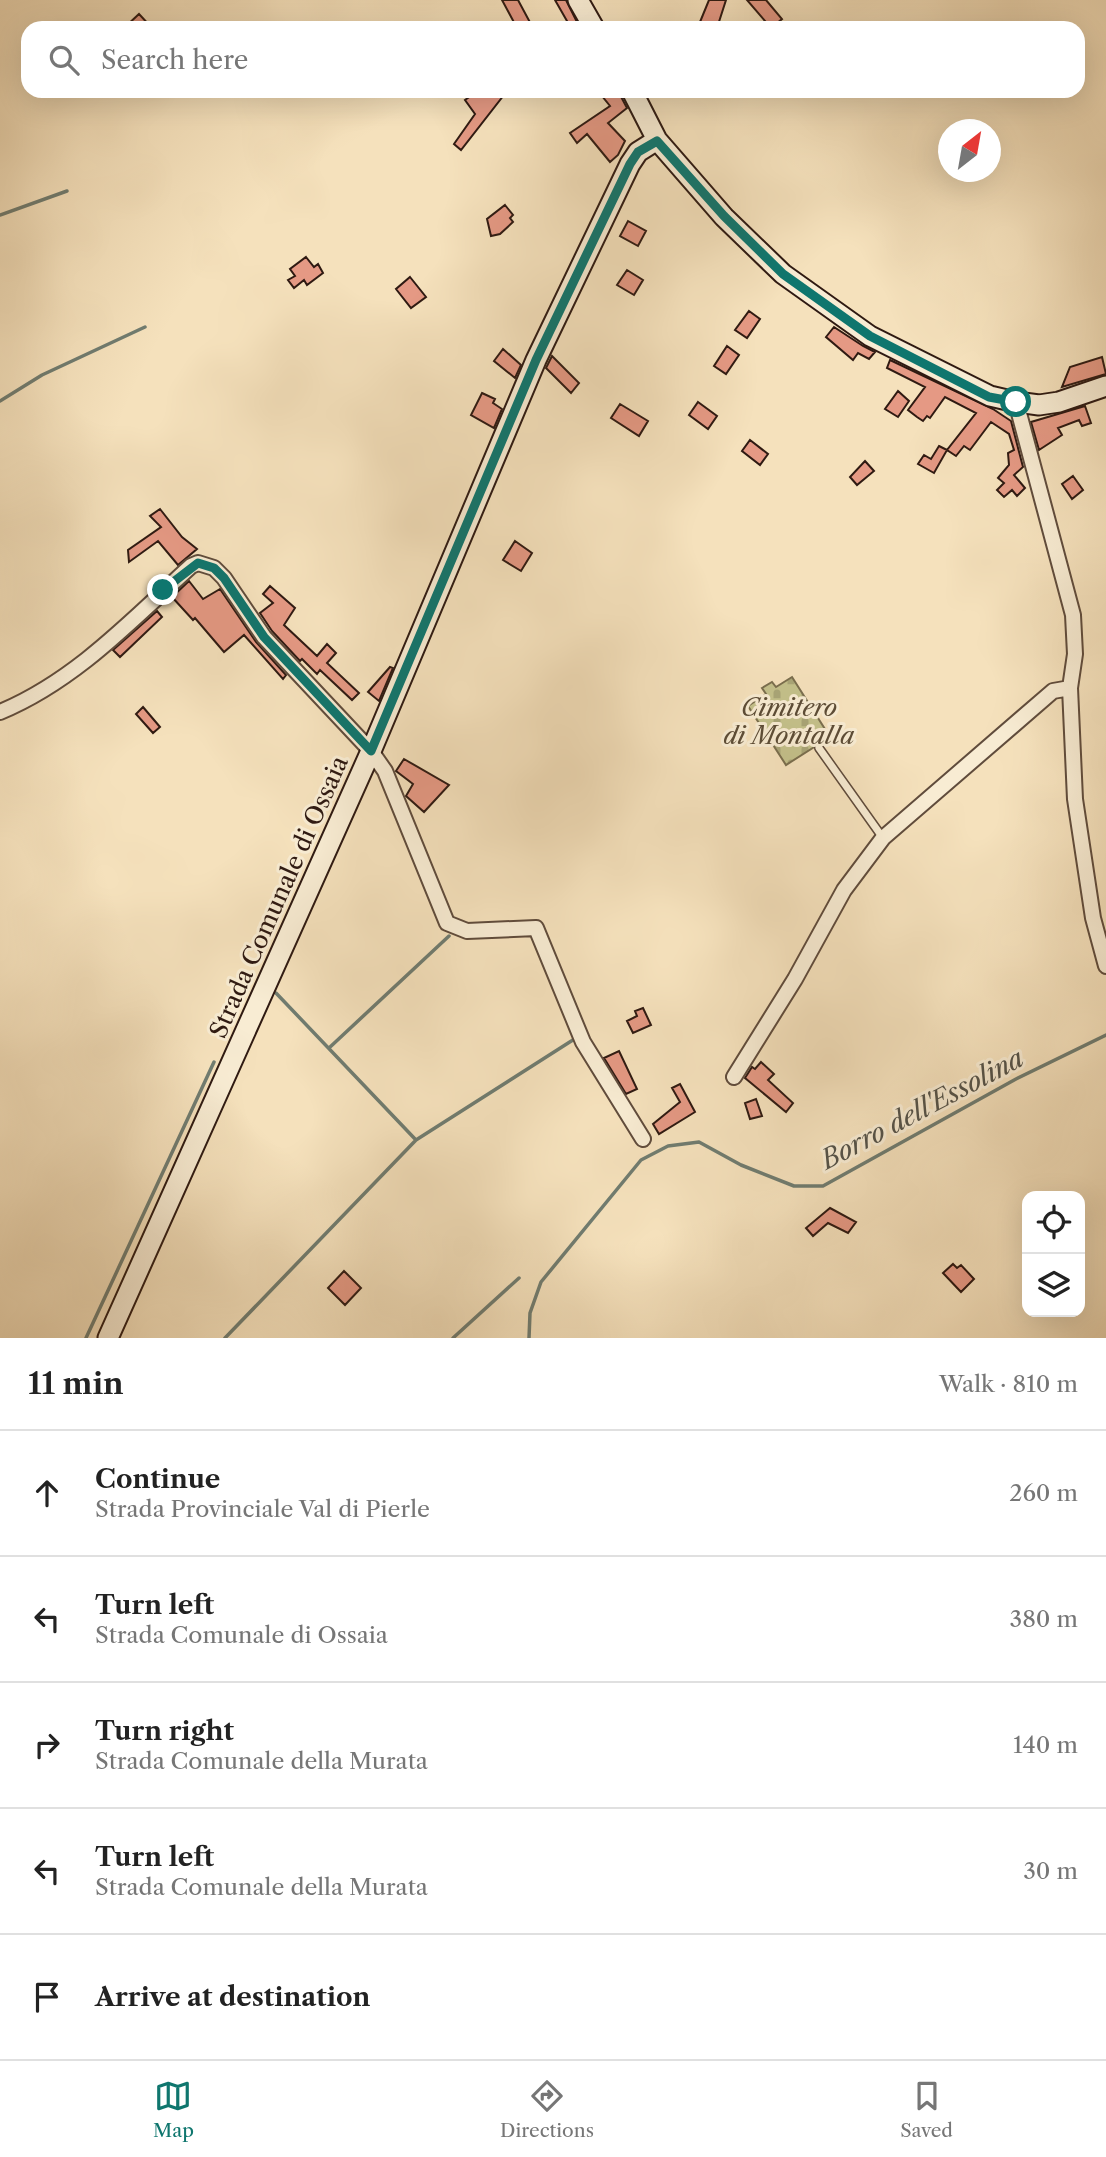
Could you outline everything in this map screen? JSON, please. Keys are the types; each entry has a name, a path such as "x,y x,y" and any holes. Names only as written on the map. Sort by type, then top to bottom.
{"street":[{"path":"578,0 590,21"},
{"path":"636,98 657,141 724,216 783,274 870,336 989,397 1039,405 1059,402 1106,386"},
{"name":"Strada Comunale di Ossaia","path":"108,1338 371,751 536,360 630,164 638,152 657,141"},
{"path":"1016,402 1073,615 1075,654 1070,688 1075,799 1083,860 1106,966"},
{"path":"0,712 33,698 63,679 163,590 198,563 214,568 224,578 264,637 371,751 385,771 447,923 467,931 536,928 583,1042 643,1139"},
{"path":"734,1077 796,979 844,890 883,838 1053,691 1070,688"}],"lane":[{"path":"820,748 883,838"}],"green space":[{"name":"Cimitero di Montalla","path":"792,677 830,737 786,765 748,706 766,694 762,688 772,682 776,687"}],"building":[{"path":"502,0 518,0 529,21 513,21"},
{"path":"555,0 566,0 576,21 567,21"},
{"path":"709,0 726,0 719,21 700,21"},
{"path":"747,0 766,0 782,19 765,21"},
{"path":"139,14 146,21 132,21"},
{"path":"502,98 461,150 454,144 475,114 465,100"},
{"path":"604,98 622,98 627,108 608,123 625,141 618,155 610,162 587,134 577,143 570,133 610,106"},
{"path":"505,205 513,215 510,218 513,222 500,234 491,236 487,219"},
{"path":"628,221 646,231 638,246 620,236"},
{"path":"306,257 314,267 318,264 323,273 307,285 304,280 294,288 288,280 295,276 290,269"},
{"path":"627,270 643,280 634,295 617,285"},
{"path":"410,277 426,297 411,308 396,289"},
{"path":"749,311 760,319 747,338 735,330"},
{"path":"834,327 875,352 869,359 858,353 853,360 826,337"},
{"path":"727,346 739,355 726,374 714,366"},
{"path":"503,349 521,365 515,378 494,361"},
{"path":"552,356 579,383 571,393 546,368"},
{"path":"1102,357 1106,374 1062,387 1070,367"},
{"path":"890,360 993,409 1011,421 1023,467 1014,475 1025,488 1017,496 1012,490 1004,497 997,490 1004,483 998,478 1009,465 1008,453 1014,450 1009,434 991,422 970,450 964,446 956,456 947,450 976,413 945,397 930,418 927,416 923,421 908,410 925,387 887,368"},
{"path":"898,391 909,401 898,417 885,409"},
{"path":"482,393 495,399 493,403 502,409 494,428 471,415"},
{"path":"698,402 717,416 708,429 689,415"},
{"path":"620,404 648,421 639,436 611,418"},
{"path":"1085,406 1091,423 1082,426 1079,420 1058,428 1062,435 1039,450 1031,422"},
{"path":"750,440 768,454 760,465 742,451"},
{"path":"939,446 947,450 934,473 918,464 924,455 931,459"},
{"path":"865,461 874,471 857,485 850,477"},
{"path":"1073,476 1083,490 1072,499 1062,484"},
{"path":"160,509 182,537 197,549 178,565 158,541 129,562 128,550 161,527 150,516"},
{"path":"515,541 532,553 521,571 503,560"},
{"path":"189,581 203,599 220,589 256,642 286,675 283,679 244,635 224,652 195,618 193,620 172,597"},
{"path":"270,586 295,608 284,625 317,656 327,644 336,653 327,663 359,693 352,700 320,670 317,674 302,659 300,661 272,631 260,613 273,603 263,594"},
{"path":"157,611 162,617 120,657 113,650"},
{"path":"390,667 393,668 379,701 368,692"},
{"path":"143,707 160,727 153,733 136,714"},
{"path":"404,759 449,785 424,812 406,796 413,784 396,771"},
{"path":"643,1008 651,1025 633,1033 627,1021 637,1016 635,1011"},
{"path":"619,1051 637,1089 626,1094 604,1058"},
{"path":"761,1062 774,1074 768,1080 793,1103 786,1112 745,1078 752,1067 755,1069"},
{"path":"680,1084 695,1112 659,1134 653,1124 680,1102 672,1088"},
{"path":"756,1099 762,1116 750,1119 745,1103"},
{"path":"830,1208 856,1222 848,1233 828,1223 813,1236 806,1228"},
{"path":"953,1264 957,1268 961,1265 974,1279 961,1292 943,1273"},
{"path":"344,1271 361,1288 345,1305 328,1288"}],"waterway":[{"path":"0,215 67,191"},
{"path":"0,401 42,375 145,327"},
{"path":"329,1048 449,936"},
{"path":"276,993 416,1140"},
{"name":"Borro dell'Essolina","path":"529,1338 530,1313 541,1282 641,1160 668,1146 699,1142 741,1165 794,1186 823,1186 1016,1079 1106,1035"},
{"path":"225,1338 416,1140 576,1038"},
{"path":"86,1338 214,1062"},
{"path":"453,1338 519,1278"}],"route":[{"path":"163,590 191,566 198,563 214,568 224,578 264,637 371,751 536,360 630,164 638,152 657,141 724,216 783,274 870,336 989,397 1016,402"}]}
